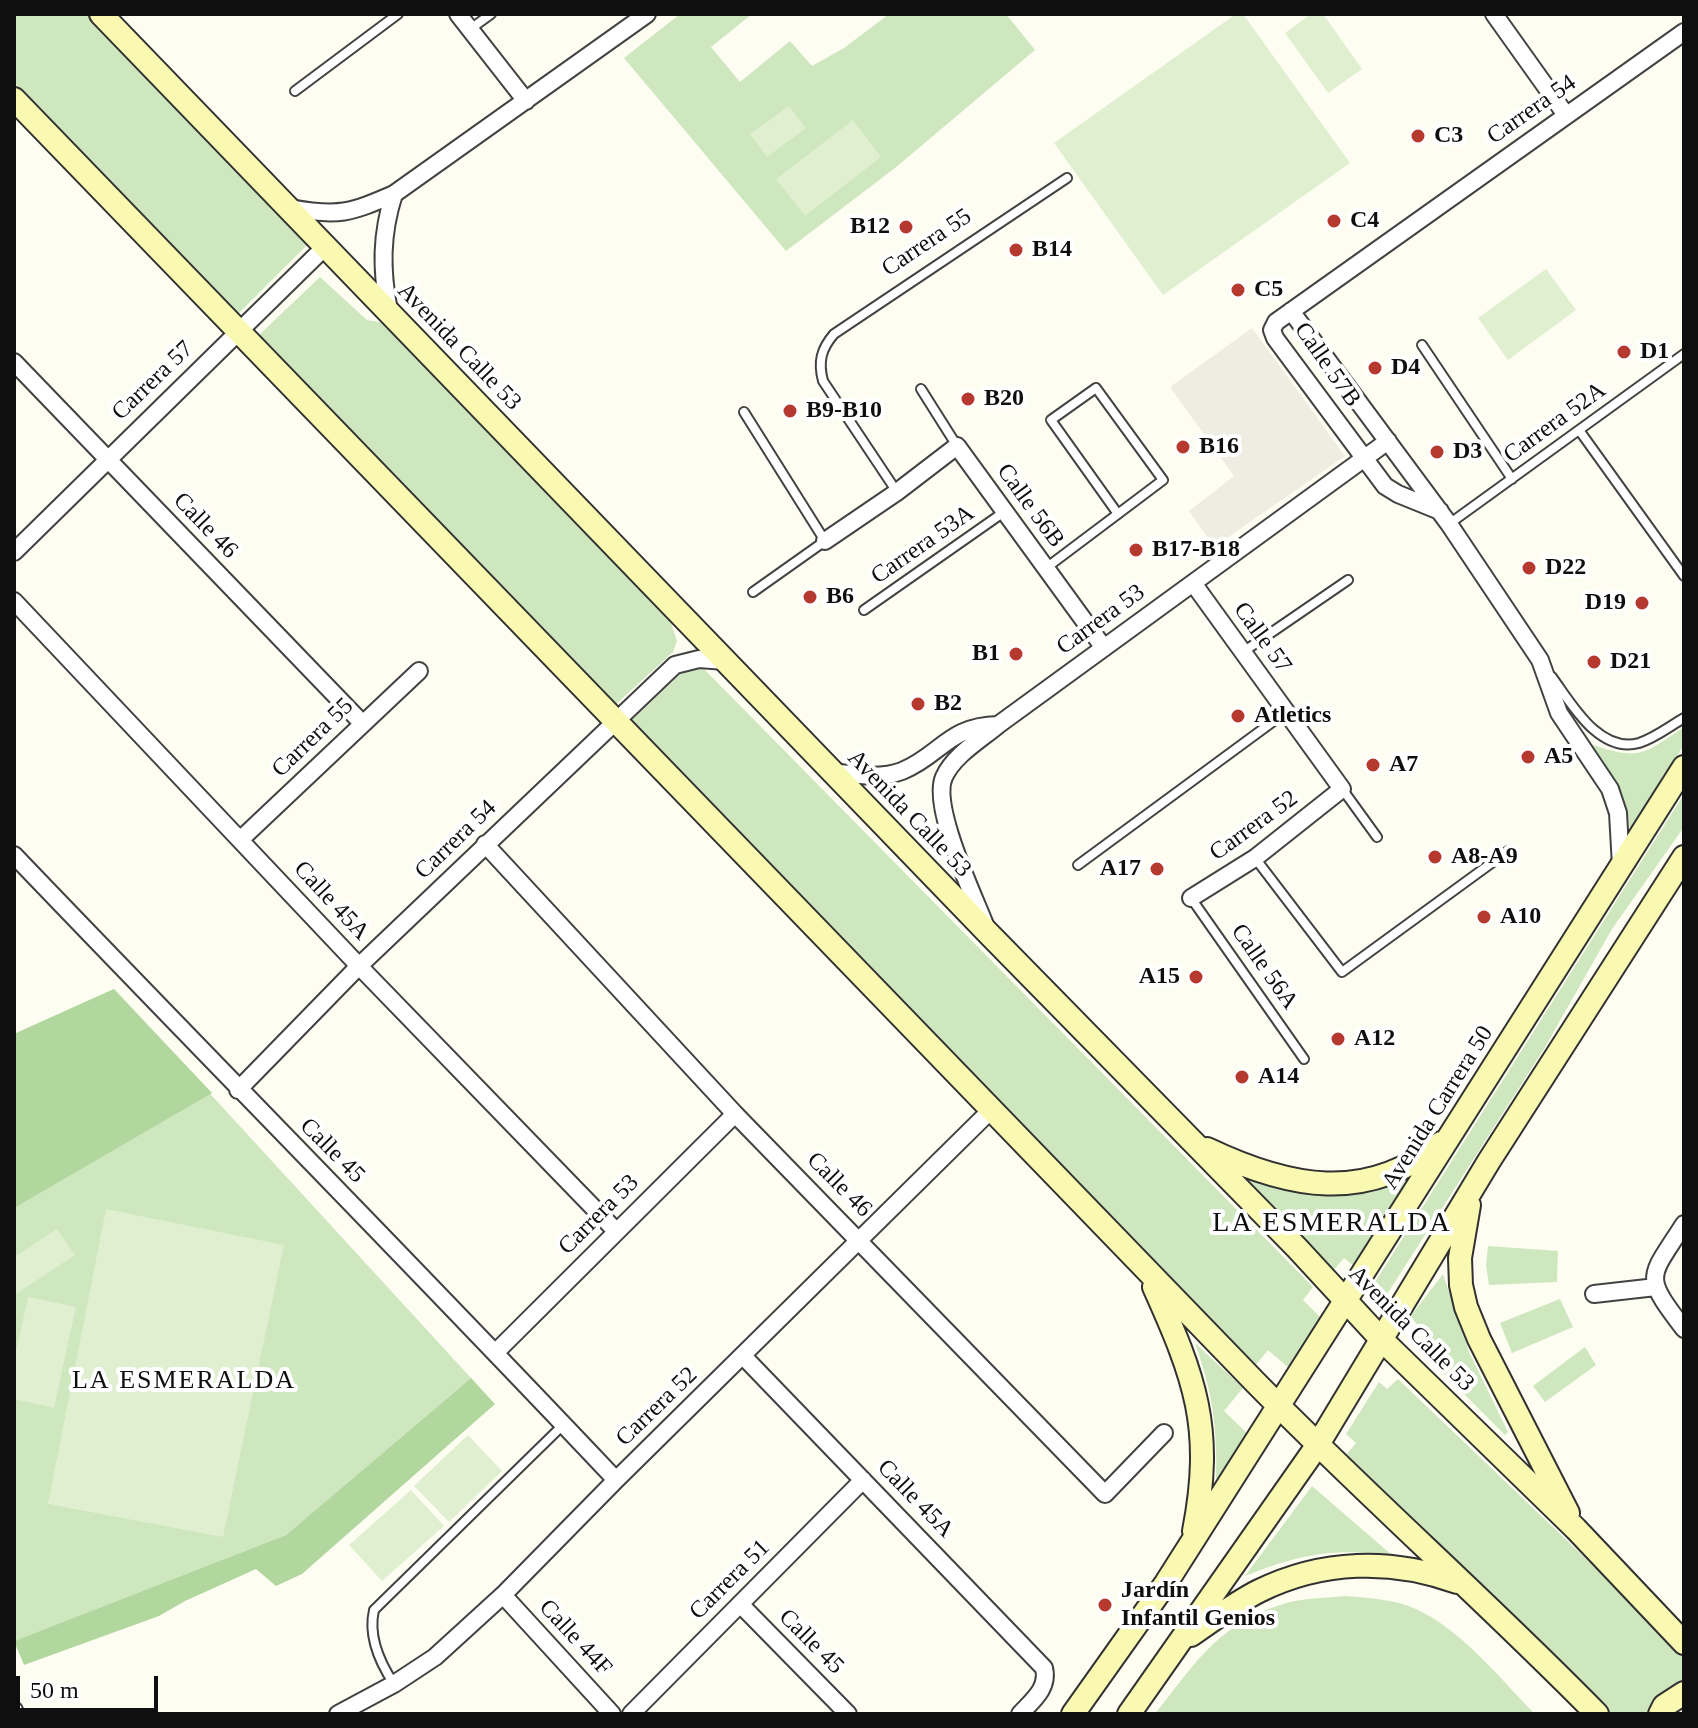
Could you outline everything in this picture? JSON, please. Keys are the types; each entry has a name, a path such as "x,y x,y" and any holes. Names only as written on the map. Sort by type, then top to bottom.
{"main road":[{"name":"Avenida Calle 53","path":"101,14 1381,1339 1576,1529 1684,1643"},
{"path":"14,99 1317,1446 1467,1585 1597,1714"},
{"name":"Avenida Carrera 50","path":"1073,1714 1192,1542 1684,767"},
{"path":"1129,1714 1317,1446 1474,1186 1684,857"},
{"path":"1193,1143 1265,1173 1302,1181 1344,1184 1398,1172 1417,1162 1454,1132"},
{"path":"1474,1186 1460,1258 1466,1307 1479,1339 1576,1529"},
{"path":"1146,1271 1183,1353 1200,1417 1202,1479 1192,1542"},
{"path":"1183,1640 1256,1592 1304,1574 1335,1567 1370,1564 1411,1567 1467,1585"},
{"path":"1660,1714 1664,1706 1684,1693"}],"street":[{"path":"458,14 526,101"},
{"path":"290,208 337,215 355,211 394,194 647,14"},
{"path":"1494,14 1566,115"},
{"name":"Carrera 54","path":"1291,311 1684,32"},
{"path":"390,313 384,286 383,242 394,194"},
{"name":"Carrera 57","path":"14,552 326,246"},
{"name":"Calle 57B","path":"1444,517 1385,486 1275,338 1272,330 1276,322 1291,311 1444,517 1540,660 1559,713 1610,789 1618,813 1621,867"},
{"name":"Calle 46","path":"14,362 362,723"},
{"name":"Carrera 53","path":"989,934 948,830 940,799 943,778 956,759 998,725 1388,441"},
{"path":"825,541 957,446"},
{"name":"Calle 56B","path":"957,446 1104,648"},
{"name":"Calle 57","path":"1193,583 1342,789"},
{"name":"Calle 45A","path":"14,601 359,966 616,1231"},
{"name":"Carrera 54","path":"238,1090 359,966 675,665 699,659 725,661"},
{"name":"Carrera 55","path":"240,840 419,671"},
{"name":"Carrera 53","path":"833,772 856,776 900,772 958,732 978,725 998,725"},
{"name":"Carrera 52","path":"1191,898 1255,858 1342,789"},
{"name":"Calle 46","path":"485,844 735,1114 1105,1494 1164,1433"},
{"name":"Calle 45","path":"14,855 616,1480"},
{"name":"Carrera 52","path":"338,1714 394,1684 435,1657 503,1595 991,1110"},
{"name":"Carrera 53","path":"496,1352 735,1114"},
{"path":"1684,1224 1658,1262 1654,1274 1656,1287 1684,1329"},
{"path":"1594,1294 1656,1287"},
{"name":"Calle 45A","path":"743,1356 1044,1668 1047,1678 1042,1691 1020,1714"},
{"name":"Carrera 51","path":"631,1714 863,1480"},
{"name":"Calle 44F","path":"503,1595 612,1714"},
{"name":"Calle 45","path":"740,1604 848,1714"}],"lane":[{"path":"295,91 398,14"},
{"path":"469,30 491,14"},
{"name":"Carrera 55","path":"897,492 823,381 820,356 834,334 1067,178"},
{"path":"1422,345 1512,479"},
{"name":"Carrera 52A","path":"1444,517 1512,479 1684,354"},
{"path":"1046,569 1163,480 1096,388 1051,420 1118,514"},
{"name":"Calle 56B","path":"921,389 957,446"},
{"path":"744,412 825,541 753,592"},
{"path":"1579,430 1684,576"},
{"name":"Carrera 53A","path":"864,610 1004,511"},
{"path":"1243,652 1348,580"},
{"name":"Calle 57B","path":"1540,660 1580,716 1594,731 1608,738 1628,744 1640,743 1684,718"},
{"path":"1078,865 1286,712"},
{"name":"Calle 57","path":"1342,789 1377,837"},
{"path":"1255,858 1342,972 1508,851"},
{"name":"Calle 56A","path":"1191,898 1304,1059"},
{"path":"394,1684 382,1665 371,1624 374,1610 564,1424"}],"green space":[{"path":"14,14 88,14 309,243 237,315 14,83"},
{"path":"680,14 752,14 711,47 740,82 790,41 812,66 844,48 889,14 1006,14 1035,50 895,168 786,251 624,58"},
{"path":"1236,14 1243,14 1350,163 1163,295 1054,143"},
{"path":"1311,14 1323,14 1362,69 1328,93 1285,33"},
{"path":"789,106 806,128 767,157 750,134"},
{"path":"853,120 881,157 805,216 776,179"},
{"path":"1546,269 1576,310 1508,360 1478,318"},
{"path":"320,277 367,320 384,323 670,620 677,641 673,652 615,705 258,336"},
{"path":"701,666 1313,1287 1303,1300 1322,1319 1289,1368 1268,1350 1255,1366 632,720 685,670"},
{"path":"1684,727 1684,745 1630,831 1620,794 1588,743 1618,752 1639,753"},
{"path":"1684,794 1684,827 1612,929 1544,1049 1382,1302 1370,1290"},
{"path":"114,989 471,1378 286,1535 14,1641 14,1034"},
{"path":"114,989 212,1093 14,1208 14,1034"},
{"path":"1225,1166 1356,1190 1396,1183 1423,1172 1359,1270 1344,1258 1332,1272"},
{"path":"106,1209 284,1245 223,1537 48,1504"},
{"path":"57,1229 75,1255 16,1294 14,1257"},
{"path":"1488,1246 1558,1251 1557,1282 1489,1285 1486,1265"},
{"path":"1443,1274 1469,1352 1508,1432 1505,1435 1443,1373 1448,1367 1427,1348 1434,1342 1410,1317"},
{"path":"28,1297 76,1307 54,1408 14,1399 14,1360"},
{"path":"1560,1299 1573,1327 1512,1353 1500,1323"},
{"path":"1195,1343 1243,1388 1224,1411 1248,1434 1216,1480 1213,1410"},
{"path":"1585,1347 1596,1365 1545,1402 1533,1386"},
{"path":"471,1378 495,1404 302,1574 276,1586 256,1569 159,1616 24,1665 14,1641 286,1535"},
{"path":"1398,1379 1684,1656 1684,1682 1657,1695 1647,1714 1612,1714 1346,1455 1356,1443 1346,1434 1379,1382 1387,1389"},
{"path":"468,1435 502,1471 449,1522 414,1486"},
{"path":"1312,1486 1393,1556 1353,1552 1318,1554 1283,1562 1245,1576"},
{"path":"411,1490 444,1526 382,1581 349,1545"},
{"path":"1345,1596 1400,1603 1435,1620 1481,1657 1535,1714 1155,1714 1212,1645 1245,1620 1290,1602"}],"shaded area":[{"path":"1252,328 1345,456 1214,547 1189,511 1234,476 1170,387"}],"place":[{"name":"C3","path":"1418,136"},
{"name":"C4","path":"1334,221"},
{"name":"B12","path":"906,227"},
{"name":"B14","path":"1016,250"},
{"name":"C5","path":"1238,290"},
{"name":"D1","path":"1624,352"},
{"name":"D4","path":"1375,368"},
{"name":"B20","path":"968,399"},
{"name":"B9-B10","path":"790,411"},
{"name":"B16","path":"1183,447"},
{"name":"D3","path":"1437,452"},
{"name":"B17-B18","path":"1136,550"},
{"name":"D22","path":"1529,568"},
{"name":"B6","path":"810,597"},
{"name":"D19","path":"1642,603"},
{"name":"B1","path":"1016,654"},
{"name":"D21","path":"1594,662"},
{"name":"B2","path":"918,704"},
{"name":"Atletics","path":"1238,716"},
{"name":"A5","path":"1528,757"},
{"name":"A7","path":"1373,765"},
{"name":"A8-A9","path":"1435,857"},
{"name":"A17","path":"1157,869"},
{"name":"A10","path":"1484,917"},
{"name":"A15","path":"1196,977"},
{"name":"A12","path":"1338,1039"},
{"name":"A14","path":"1242,1077"},
{"name":"Jardín Infantil Genios","path":"1105,1605"}],"district":[{"name":"LA ESMERALDA","path":"1332,1224"},
{"name":"LA ESMERALDA","path":"184,1381"}]}
